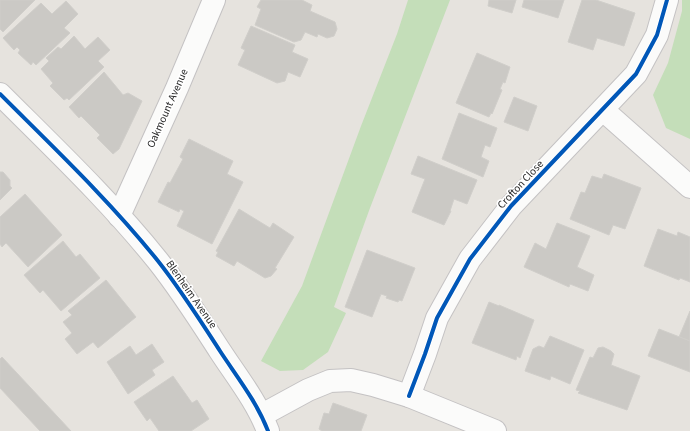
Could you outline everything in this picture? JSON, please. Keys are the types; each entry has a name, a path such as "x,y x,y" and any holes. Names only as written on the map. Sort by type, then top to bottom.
{"street":[{"name":"Oakmount Avenue","path":"119,216 177,88 214,0"},
{"name":"Crofton Close","path":"408,396 425,354 437,318 470,259 511,206 636,74 657,35 667,0"},
{"name":"Blenheim Avenue","path":"0,94 119,216 158,261 188,302 266,423"},
{"path":"603,110 690,187"},
{"path":"266,423 308,390 330,381 351,380 408,396 495,431"}],"green space":[{"path":"408,0 450,0 370,208 334,307 346,313 328,352 303,370 280,371 261,361 302,286 361,126 397,34"},
{"path":"682,0 690,0 690,139 666,128 653,95 668,63 682,11"}],"building":[{"path":"0,0 35,0 3,32 0,29"},
{"path":"261,0 302,0 312,5 310,11 335,22 337,29 334,36 327,38 318,34 317,37 305,32 301,40 294,42 255,25 261,9 257,7"},
{"path":"489,0 516,0 512,13 488,6"},
{"path":"524,0 564,0 558,18 522,7"},
{"path":"582,0 596,0 635,13 624,46 597,38 593,50 568,42"},
{"path":"66,1 78,14 64,28 70,33 36,65 33,62 31,65 18,53 20,50 17,47 14,50 3,38 41,3 52,14"},
{"path":"251,26 295,45 292,52 308,59 300,77 288,72 285,81 277,83 238,65 245,50 241,48"},
{"path":"74,36 85,49 98,37 110,50 98,61 104,67 69,100 67,98 64,100 50,86 53,83 41,69 49,61 46,58 58,47 61,49"},
{"path":"477,53 510,67 505,83 503,82 500,89 502,90 492,114 491,113 489,117 456,103"},
{"path":"104,72 123,95 128,93 142,101 119,149 113,154 97,138 100,135 81,116 79,118 69,107"},
{"path":"514,97 537,106 528,131 504,122"},
{"path":"459,113 497,128 490,147 485,145 481,157 489,161 483,177 442,159"},
{"path":"189,139 233,161 227,174 243,182 212,244 177,226 184,211 180,209 179,212 158,202 168,182 170,183 183,159 180,157"},
{"path":"418,156 477,180 467,204 454,199 451,211 444,225 412,212 425,179 411,174"},
{"path":"0,172 3,172 10,180 10,186 12,188 0,200"},
{"path":"604,174 641,188 625,229 613,225 609,235 570,219 581,192 585,193 592,176 602,179"},
{"path":"25,194 62,235 28,267 6,243 2,247 0,244 0,217"},
{"path":"239,209 270,228 273,223 294,237 275,268 277,269 271,276 265,278 237,261 234,266 216,256 218,252 216,251"},
{"path":"557,223 590,236 577,267 594,275 588,291 570,284 569,287 524,267 535,243 546,249"},
{"path":"658,229 677,236 678,232 690,237 690,282 680,278 679,280 644,266"},
{"path":"63,241 76,257 80,254 100,278 61,311 43,290 40,293 24,275"},
{"path":"367,250 415,268 402,301 399,300 398,302 386,298 387,296 381,294 372,317 345,307"},
{"path":"106,280 136,317 98,348 93,342 77,354 65,339 72,333 63,322 72,315 68,311"},
{"path":"489,302 534,320 520,358 517,356 516,360 472,343"},
{"path":"690,311 690,341 679,337"},
{"path":"659,329 690,341 690,372 648,356"},
{"path":"550,336 584,350 570,384 551,376 550,380 525,371 533,349 539,346 544,348"},
{"path":"152,344 164,362 152,370 155,375 128,394 107,362 130,346 136,355"},
{"path":"603,347 614,354 611,365 640,376 627,410 578,393 580,391 576,390 590,357 593,358 598,348"},
{"path":"2,357 71,431 40,431 0,388 0,359"},
{"path":"173,376 192,403 197,400 209,419 191,431 159,431 150,418 147,421 134,402"},
{"path":"333,403 367,415 361,431 322,431 319,429 324,413 329,414"}],"cycle path":[{"path":"409,396 437,318 470,259 511,206 636,74 657,35 667,0"},
{"path":"0,94 121,217 158,261 175,283 246,390 268,431"}]}
